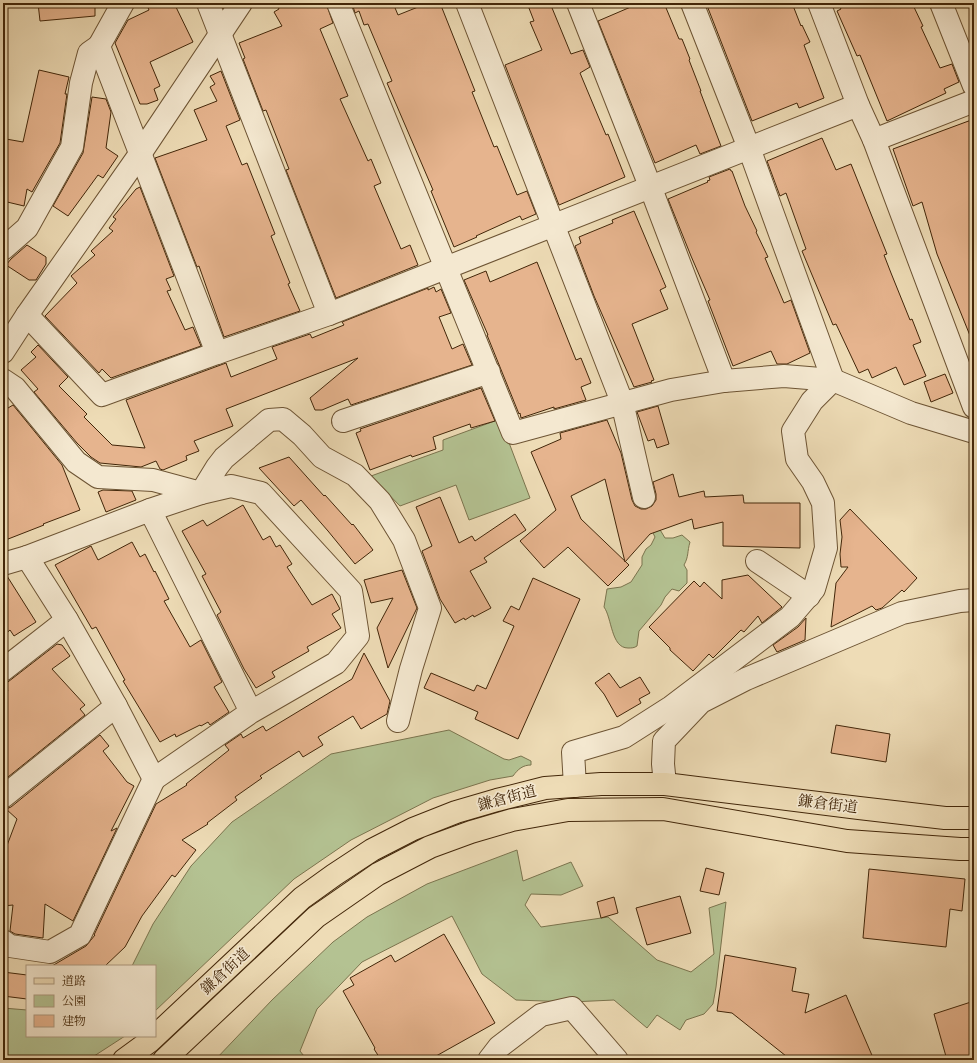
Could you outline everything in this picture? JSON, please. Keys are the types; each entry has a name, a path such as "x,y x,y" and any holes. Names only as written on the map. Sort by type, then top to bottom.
{"main road":[{"name":"鎌倉街道","path":"156,1035 302,898 334,875 372,850 413,830 456,812 497,800 545,788 602,784 665,784 945,818 974,818"},
{"name":"鎌倉街道","path":"164,1060 316,917 378,874 430,847 471,832 512,820 568,810 663,810 847,841 974,849"},
{"name":"鎌倉街道","path":"124,1060 154,1037"}],"street":[{"path":"3,249 27,228 72,147 81,83 88,53 99,46 123,3"},
{"path":"208,3 329,314"},
{"path":"3,352 27,315 140,154 241,3"},
{"path":"338,3 513,433 622,402 671,390 724,381 784,376 833,380 911,412 974,432"},
{"path":"466,3 622,402 644,497"},
{"path":"578,3 650,186 724,381"},
{"path":"692,3 749,148 833,380"},
{"path":"819,3 858,105 874,140 974,407"},
{"path":"941,3 974,86"},
{"path":"99,46 217,353"},
{"path":"874,140 974,101"},
{"path":"27,315 102,395 329,314 858,105"},
{"path":"343,421 489,372"},
{"path":"3,380 16,388 76,462 98,477 153,480 202,493"},
{"path":"665,784 663,764 664,741 675,714 790,617 814,590 826,548 823,502 797,459 793,432 812,401 833,380"},
{"path":"202,493 224,458 269,420 283,419 302,435 322,457 355,475 380,501 404,540 430,608 411,669 398,721"},
{"path":"3,564 27,557 150,510 202,493 231,486 261,493 351,591 358,636 336,663 250,712 154,779 80,935 50,952 10,946 3,942"},
{"path":"150,510 250,712"},
{"path":"27,557 67,620 116,706 154,779"},
{"path":"757,561 809,596"},
{"path":"575,786 573,752 624,737 701,702 746,679 902,613 960,600 974,600"},
{"path":"3,670 67,620"},
{"path":"3,797 116,706"},
{"path":"490,1060 499,1047 541,1015 572,1008 617,1060"}],"green space":[{"path":"500,419 530,498 469,520 456,485 400,506 371,476 443,450 443,440"},
{"path":"659,528 665,538 673,538 682,535 690,542 687,559 684,565 687,570 687,583 679,591 672,589 665,597 661,605 639,631 637,646 634,648 622,647 615,638 604,607 607,589 621,587 631,582 642,565 642,557 646,549 651,545 655,537 651,529"},
{"path":"449,730 504,759 509,760 521,756 531,761 531,765 521,768 513,776 490,780 433,798 351,840 294,879 156,1010 156,965 132,965 153,924 191,866 232,822 331,754"},
{"path":"517,850 523,881 571,862 583,886 561,895 531,894 525,905 541,927 608,917 657,960 691,972 714,954 709,908 726,902 713,1004 704,1014 686,1020 680,1030 657,1015 647,1028 614,1000 571,1002 516,1000 482,974 452,916 362,962 317,1009 300,1051 307,1060 215,1060 272,1000 333,942 367,917 427,884"},
{"path":"3,1008 26,1010 26,1037 123,1037 88,1060 3,1060"}],"building":[{"path":"38,3 95,3 95,16 40,21"},
{"path":"146,3 174,3 193,42 150,62 160,86 154,89 158,100 147,104 140,104 115,43 128,20 149,10"},
{"path":"276,3 326,3 333,23 320,29 348,96 340,99 368,161 371,159 381,183 374,186 401,249 410,245 418,265 336,298 286,170 289,169 266,110 263,111 243,59 245,58 239,43 282,26 274,12 279,9"},
{"path":"352,3 393,3 398,15 428,3 440,3 475,91 472,92 494,147 497,146 517,195 527,191 536,214 522,220 520,216 454,247 431,191 433,190 387,83 392,81 368,24 364,25 359,11 355,13"},
{"path":"527,3 550,3 571,54 583,50 590,67 580,73 606,135 608,134 625,177 559,205 505,65 542,50 530,22 534,21"},
{"path":"640,3 664,3 679,39 682,39 690,59 689,60 700,91 721,146 700,154 696,145 655,163 598,21"},
{"path":"706,3 792,3 801,26 802,25 810,42 804,45 824,98 799,108 797,103 752,121"},
{"path":"838,3 912,3 923,26 921,27 940,68 952,64 959,82 944,89 946,93 887,121 860,55 857,56 837,11 841,9"},
{"path":"39,70 69,77 65,94 67,94 60,143 32,192 27,189 24,206 3,201 3,178 6,162 3,162 3,150 6,139 23,142"},
{"path":"221,71 240,120 226,126 242,165 247,163 275,234 271,236 290,283 288,284 300,311 224,337 199,266 197,267 155,158 207,140 194,110 217,101 210,87 215,84 210,76"},
{"path":"92,97 106,99 111,112 106,148 118,156 103,178 98,175 68,216 53,206 83,153"},
{"path":"974,119 973,343 937,254 922,202 913,206 893,149"},
{"path":"822,138 836,170 851,164 887,254 884,255 891,273 910,320 912,319 921,342 913,345 926,376 904,385 896,367 872,378 868,369 859,373 836,324 833,325 802,251 806,249 786,193 780,196 767,161"},
{"path":"730,169 768,257 765,258 784,303 791,300 810,353 787,364 777,364 771,351 733,366 708,301 710,300 668,199 708,182 707,181 710,180 709,177"},
{"path":"140,187 174,276 166,279 171,290 167,291 185,330 193,327 201,346 111,378 102,369 99,373 45,316 77,283 71,276 95,255 91,251 113,231 109,228 116,219 113,217 136,189"},
{"path":"634,211 666,287 660,290 668,309 632,324 654,380 651,381 652,382 634,387 594,296 575,246 581,243 579,237 613,223 612,220"},
{"path":"27,245 46,257 46,264 36,280 29,280 6,265"},
{"path":"537,262 576,360 581,358 591,383 581,387 586,400 554,409 554,407 521,418 464,280 486,271 490,282"},
{"path":"434,287 436,292 441,289 451,313 439,317 452,349 463,344 472,365 351,405 348,399 322,410 315,410 310,398 358,358 226,409 233,426 194,441 199,451 186,456 187,460 163,470 160,469 156,461 141,467 100,463 91,457 77,443 34,392 38,389 21,370 36,357 31,352 38,345 68,377 59,386 87,414 84,417 112,445 145,448 126,400 226,363 231,377 277,359 272,347 310,334 312,338 344,325 342,322"},
{"path":"945,374 953,393 931,402 924,382"},
{"path":"481,388 495,421 471,428 470,424 433,437 436,449 412,457 411,455 370,470 356,433 361,431 360,429"},
{"path":"13,405 62,465 80,510 3,541 3,411"},
{"path":"658,406 669,444 657,448 654,439 648,441 637,412"},
{"path":"607,420 621,453 632,500 635,506 641,509 646,509 652,506 656,500 653,482 673,474 679,497 704,491 705,497 743,495 744,503 800,503 800,548 723,546 723,522 694,529 692,519 650,534 625,562 629,565 608,586 568,547 544,568 520,541 556,510 531,452 561,439 560,433","holes":["605,479 625,561 581,519 571,496"]},
{"path":"289,457 324,496 325,495 352,525 353,524 373,550 355,564 301,500 294,506 259,468"},
{"path":"103,490 132,491 136,500 106,512 98,492"},
{"path":"440,497 459,543 472,536 475,541 515,514 526,530 484,558 487,562 470,571 491,608 474,617 473,615 465,620 464,618 455,623 440,599 422,551 432,546 416,507"},
{"path":"243,505 263,540 270,536 276,547 280,545 292,564 287,567 312,605 332,594 340,609 332,614 341,628 307,647 309,651 272,672 275,677 256,688 244,669 217,615 221,612 202,576 206,574 182,531 203,520 207,526"},
{"path":"850,509 917,578 904,592 902,590 882,608 876,610 872,606 831,627 836,583 848,567 841,567 840,554 842,537 840,520"},
{"path":"132,542 140,557 145,554 154,572 155,571 169,599 164,601 190,647 201,640 222,682 214,687 229,712 210,725 208,722 176,737 175,734 160,742 123,681 125,680 96,627 92,629 55,565 91,546 98,560"},
{"path":"402,570 417,608 388,668 377,628 393,598 371,603 364,580"},
{"path":"748,575 782,607 762,623 758,616 744,632 741,630 713,658 709,654 693,671 670,650 670,648 649,627 694,581 700,587 704,582 722,599 722,580"},
{"path":"3,576 7,576 36,622 14,636 10,630 3,636"},
{"path":"533,578 580,599 518,739 475,719 478,712 424,688 431,673 474,691 477,685 486,689 514,626 503,621 511,606 519,610"},
{"path":"806,618 805,640 777,652 773,645 798,627"},
{"path":"57,644 62,645 70,656 52,669 85,705 80,709 85,715 3,781 3,695 8,691 4,685"},
{"path":"364,653 390,701 387,714 361,729 353,716 318,737 323,745 303,757 299,751 260,776 262,778 235,797 237,800 207,823 208,824 182,840 196,850 175,877 172,875 142,916 125,947 106,965 54,965 86,946 95,935 156,804 187,785 186,784 229,750 225,745 241,734 243,738 263,726 266,731 352,679"},
{"path":"609,673 620,688 640,677 650,693 639,699 641,703 617,717 604,694 595,683"},
{"path":"836,725 890,734 886,762 831,753"},
{"path":"100,735 109,746 103,751 127,782 134,786 111,831 117,828 73,921 45,904 43,938 15,934 10,931 13,905 3,906 3,856 17,819 6,809 11,807"},
{"path":"706,868 724,873 719,895 700,891"},
{"path":"869,869 965,879 962,911 950,909 946,947 863,938"},
{"path":"680,896 691,933 647,945 636,908"},
{"path":"614,897 618,913 601,918 597,902"},
{"path":"444,934 495,1023 429,1060 381,1060 343,991 354,985 350,978 391,955 395,962"},
{"path":"725,955 796,968 792,991 809,994 805,1013 846,995 874,1060 791,1060 732,1013 717,1011"},
{"path":"3,972 26,975 26,999 3,996"},
{"path":"974,1001 974,1060 947,1060 934,1014"}]}
